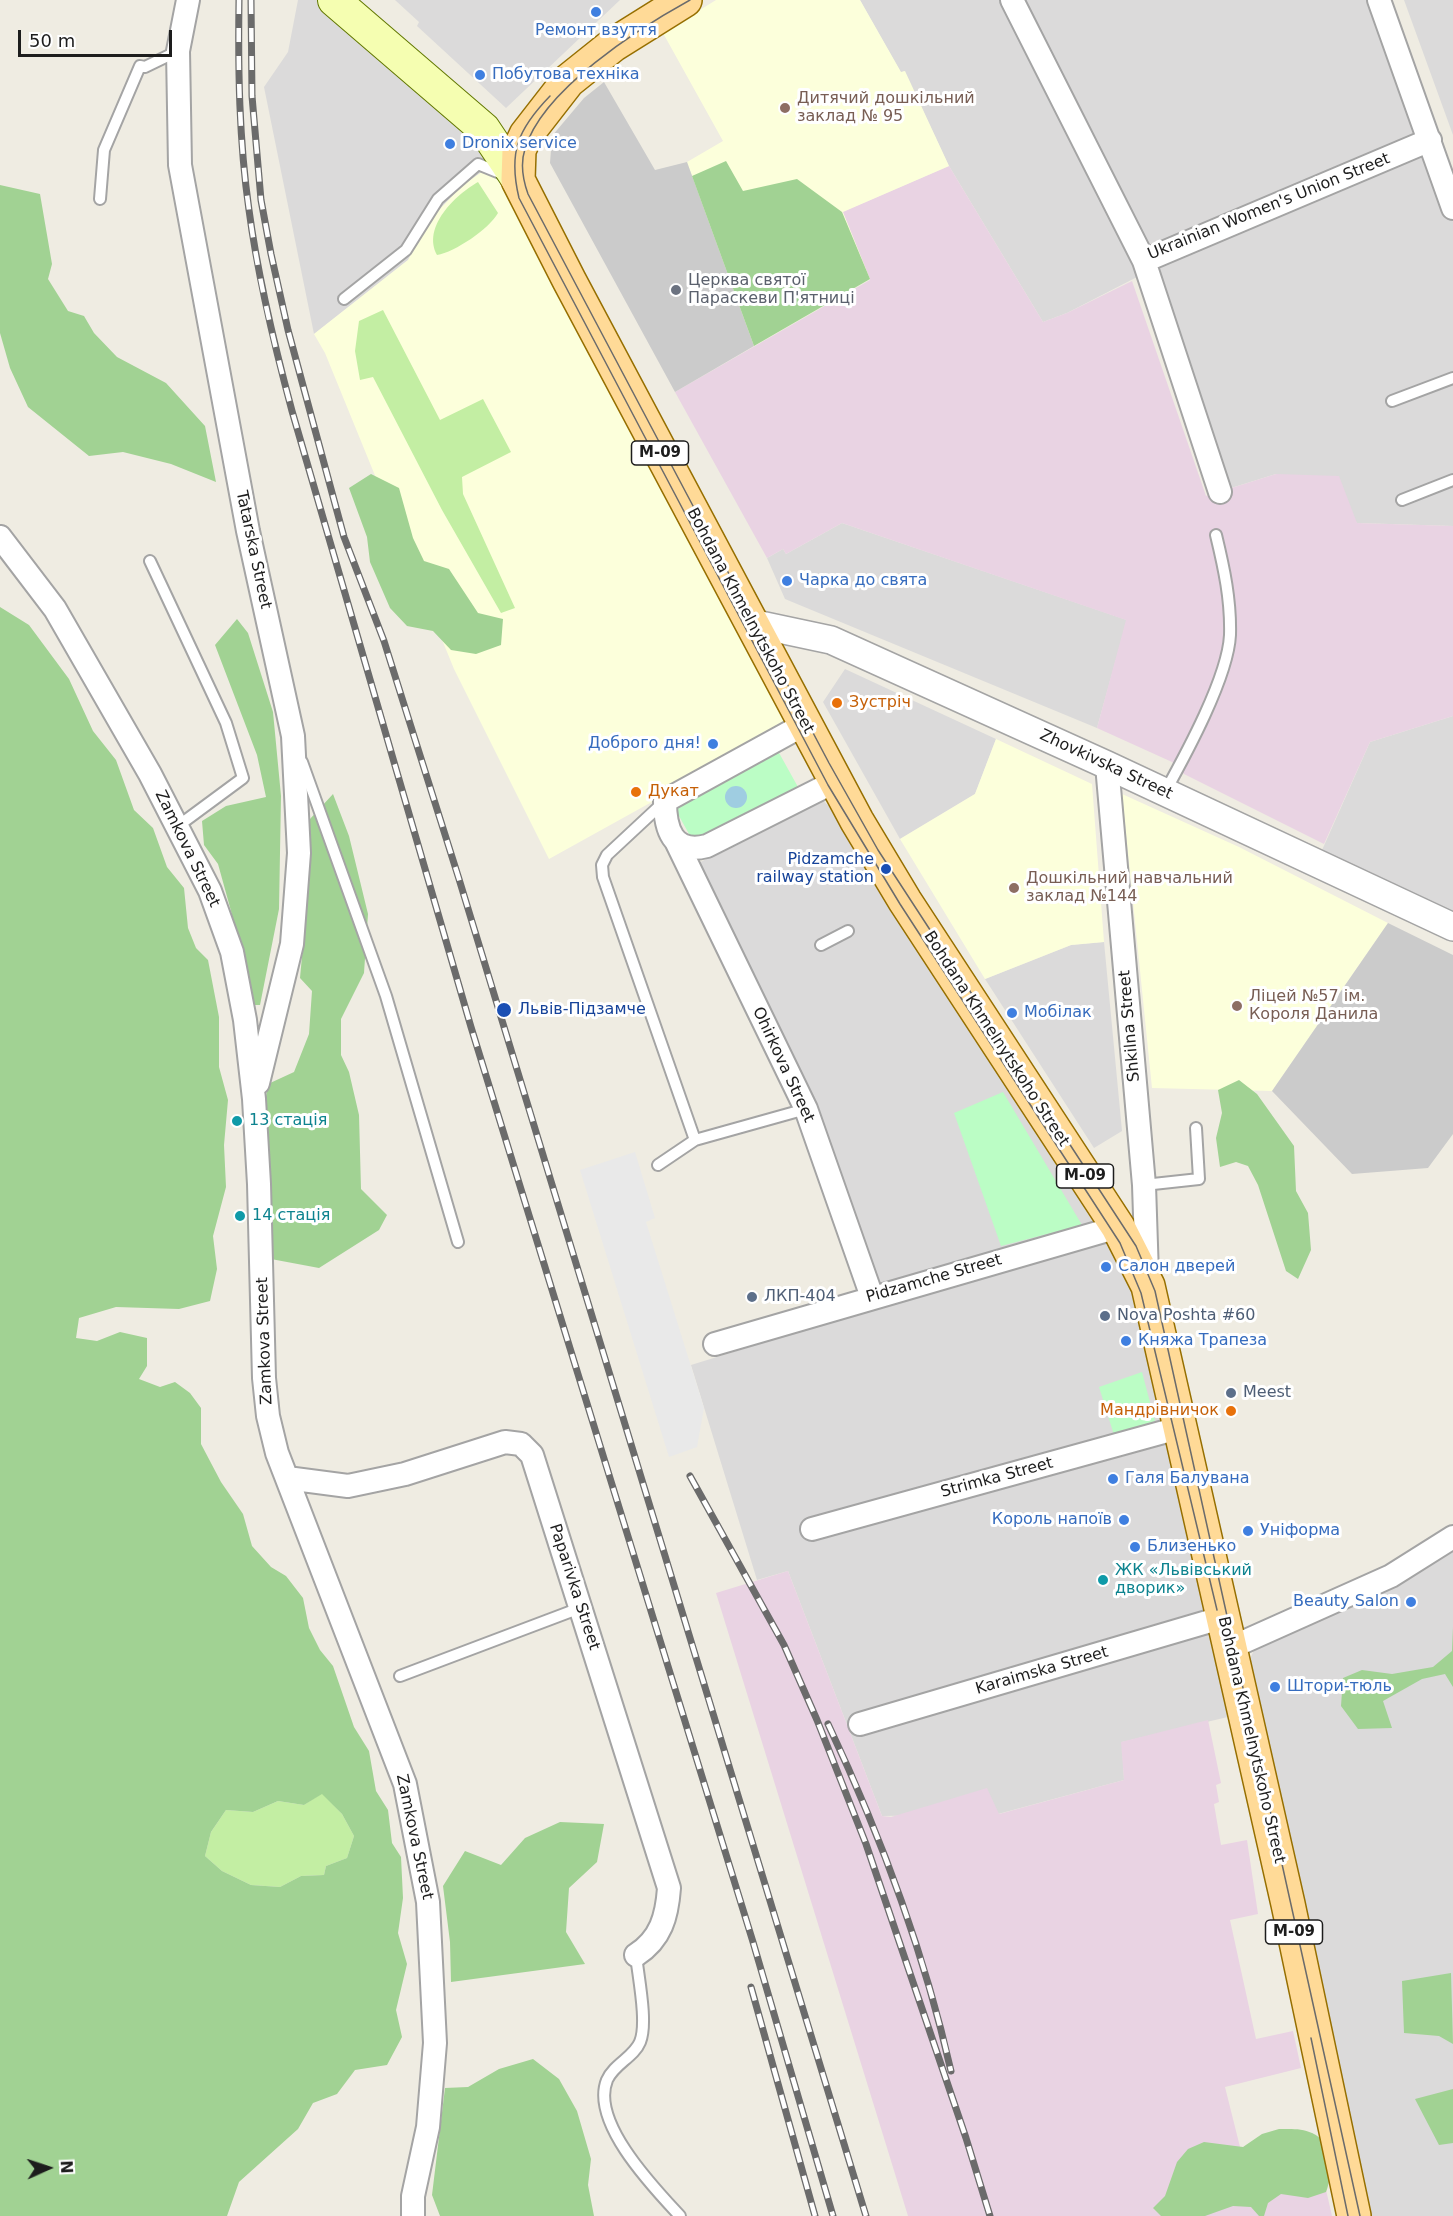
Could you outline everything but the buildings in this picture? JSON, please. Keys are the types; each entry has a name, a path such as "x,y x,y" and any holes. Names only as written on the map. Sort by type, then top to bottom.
{"main road":[{"name":"Bohdana Khmelnytskoho Street","path":"334,0 484,129 518,180 900,904 1118,1227 1148,1287 1182,1427 1354,2216"},
{"name":"М-09","path":"518,180 519,150 526,135 568,81 613,45 685,0"}],"street":[{"name":"Tatarska Street","path":"188,0 178,51 180,165 248,531 293,736 299,853 292,944 254,1099"},
{"name":"Ukrainian Women's Union Street","path":"1012,0 1144,261 1430,140"},
{"path":"1379,0 1453,208"},
{"path":"1144,261 1220,492"},
{"name":"Zamkova Street","path":"0,537 55,609 178,826 210,891 232,952 245,1020 254,1099 259,1184 264,1378 268,1416 277,1452 405,1784 428,1902 435,2043 428,2127 413,2196 413,2216"},
{"name":"Zhovkivska Street","path":"751,623 831,640 1107,765 1453,927"},
{"path":"665,801 805,724"},
{"name":"Shkilna Street","path":"1107,765 1144,1185 1148,1287"},
{"path":"676,841 694,848 706,846 836,782"},
{"name":"Ohirkova Street","path":"665,801 666,825 676,841 806,1108 872,1297"},
{"name":"Pidzamche Street","path":"716,1344 1118,1227"},
{"name":"Strimka Street","path":"812,1529 1182,1427"},
{"name":"Paparivka Street","path":"288,1478 348,1486 405,1474 506,1442 521,1444 532,1455 669,1888 668,1910 660,1930 647,1948 636,1955"},
{"name":"Karaimska Street","path":"860,1724 1227,1633 1391,1576 1453,1537"}],"lane":[{"path":"100,199 104,150 140,66 145,67 178,51"},
{"path":"344,299 406,250 438,199 478,164 518,180"},
{"path":"1392,401 1453,378"},
{"path":"1402,500 1453,480"},
{"path":"1165,792 1221,679 1230,637 1229,590 1216,535"},
{"path":"150,561 226,723 243,778 178,826"},
{"path":"293,736 386,996 458,1242"},
{"path":"665,801 607,855 602,865 607,888 695,1140"},
{"path":"821,945 848,932"},
{"path":"658,1165 695,1140 806,1108"},
{"path":"1144,1185 1199,1179 1196,1128"},
{"path":"400,1676 580,1608"},
{"path":"636,1955 643,2028 640,2043 616,2067 606,2081 606,2102 617,2136 628,2157 680,2216"}],"shaded area":[{"path":"298,0 324,0 481,143 493,164 431,218 408,260 314,334 264,87 288,52"},
{"path":"395,0 620,0 506,108 417,26 419,22"},
{"path":"716,0 860,0 901,72 905,71 949,166 843,212 870,279 754,346 687,162 723,141 663,33"},
{"path":"860,0 999,0 1139,276 1067,313 1043,322 949,166 904,71 901,73"},
{"path":"1018,0 1375,0 1424,136 1155,250 1143,246"},
{"path":"1404,0 1453,0 1453,135"},
{"path":"604,82 655,170 687,162 754,346 675,392 550,163 552,136 584,98"},
{"path":"1427,145 1453,222 1453,526 1357,523 1276,474 1231,488 1156,272 1159,261"},
{"path":"493,164 787,727 549,859 454,669 325,353 314,334 408,260 431,218 463,185"},
{"path":"949,166 1043,322 1067,313 1132,281 1206,496 1276,474 1339,476 1357,523 1453,526 1453,716 1370,742 1324,844 1184,774 1172,762 1097,728 1126,620 842,523 786,554 783,549 767,558 675,392 870,280 842,212"},
{"path":"842,523 1127,620 1097,728 785,599 767,558 783,549 786,554"},
{"path":"845,669 996,739 975,794 900,839 823,702"},
{"path":"1453,716 1453,919 1319,857 1370,742"},
{"name":"Дошкільний навчальний заклад №144","path":"996,739 1092,784 1104,942 1071,945 985,979 900,839 975,794"},
{"name":"Ліцей №57 ім. Короля Данила","path":"1122,794 1239,847 1388,923 1272,1091 1152,1088"},
{"path":"821,799 846,821 1113,1243 1129,1278 1166,1415 1232,1716 1122,1742 1124,1780 998,1814 882,1816 788,1571 757,1580 691,1365 882,1306 691,867"},
{"path":"1388,923 1453,955 1453,1134 1428,1168 1352,1174 1272,1091"},
{"path":"1104,942 1122,1131 1094,1148 985,979 1071,945"},
{"path":"635,1152 655,1218 646,1222 704,1408 697,1447 669,1457 580,1170"},
{"path":"1453,1544 1453,2216 1366,2216 1249,1661 1256,1646"},
{"path":"788,1571 882,1816 891,1817 987,1788 999,1814 1124,1780 1121,1742 1208,1720 1221,1783 1216,1785 1219,1802 1214,1804 1221,1845 1247,1840 1258,1914 1230,1920 1256,2039 1293,2031 1301,2068 1225,2087 1241,2151 1313,2133 1332,2216 908,2216 716,1593"}],"green space":[{"path":"726,161 743,191 797,179 842,212 870,279 754,346 692,176"},
{"path":"478,182 498,213 471,239 437,255 434,234 437,223 451,203"},
{"path":"0,185 40,194 52,264 48,279 68,311 84,316 94,333 117,357 166,383 205,426 216,482 171,464 123,452 89,456 28,407 10,368 0,333"},
{"path":"383,310 440,420 483,399 511,452 462,477 463,494 515,608 501,613 442,510 373,377 360,380 355,351 359,321"},
{"path":"371,474 399,488 413,538 424,561 449,569 478,613 503,619 501,645 476,654 451,650 433,631 407,626 390,608 370,562 367,537 349,488"},
{"path":"0,607 29,625 69,679 93,731 116,760 134,810 153,828 167,867 184,888 188,928 196,948 208,960 219,1017 219,1067 228,1100 224,1145 226,1187 213,1236 217,1269 210,1301 179,1309 116,1307 79,1318 76,1338 97,1341 120,1332 147,1338 147,1366 139,1379 160,1387 175,1382 190,1393 201,1408 201,1444 221,1482 243,1514 252,1546 271,1567 286,1576 303,1598 309,1628 320,1650 333,1666 354,1727 369,1751 376,1791 388,1810 392,1843 401,1857 403,1898 398,1933 407,1964 396,2010 402,2037 387,2065 355,2070 337,2094 313,2103 298,2129 239,2182 227,2216 0,2216","holes":["322,1794 342,1814 354,1836 347,1858 326,1866 324,1875 301,1876 280,1887 251,1885 222,1871 205,1856 211,1832 226,1810 253,1812 278,1801 304,1805"]},
{"path":"237,619 248,633 273,712 281,796 279,909 260,1005 246,1005 244,976 231,911 218,864 204,845 202,821 226,806 266,797 257,755 215,645"},
{"path":"778,751 798,787 694,843 674,807"},
{"path":"333,794 349,836 368,914 364,973 341,1019 341,1055 349,1072 359,1115 361,1189 387,1215 379,1230 319,1268 271,1259 262,1122 268,1084 294,1072 309,1034 312,991 300,978 310,869 310,819"},
{"path":"1239,1080 1257,1094 1294,1146 1296,1191 1308,1213 1311,1250 1298,1279 1286,1271 1258,1185 1248,1166 1236,1162 1220,1167 1216,1138 1222,1113 1218,1090"},
{"path":"1003,1092 1082,1225 1001,1246 954,1113"},
{"path":"1142,1372 1155,1421 1114,1435 1099,1387"},
{"path":"1453,1627 1453,1687 1445,1674 1422,1679 1383,1701 1392,1728 1358,1729 1341,1706 1343,1678 1362,1670 1392,1674 1433,1667 1452,1651"},
{"path":"322,1793 342,1814 354,1836 347,1858 326,1866 324,1875 301,1876 280,1887 251,1885 222,1871 205,1856 211,1832 226,1810 253,1812 278,1801 304,1805"},
{"path":"560,1822 604,1824 597,1862 569,1888 566,1932 585,1964 451,1982 450,1942 443,1886 465,1851 501,1865 525,1838"},
{"path":"1451,1973 1453,2044 1439,2036 1404,2033 1402,1981"},
{"path":"533,2059 559,2079 577,2111 591,2159 588,2185 594,2216 440,2216 432,2195 445,2088 468,2087 499,2069"},
{"path":"1453,2089 1453,2143 1439,2145 1415,2099"},
{"path":"1279,2129 1308,2131 1319,2137 1328,2151 1330,2160 1330,2177 1326,2192 1308,2198 1281,2194 1268,2203 1264,2216 1259,2216 1251,2207 1233,2206 1205,2216 1161,2216 1153,2208 1165,2196 1177,2162 1188,2149 1204,2142 1243,2147 1262,2134"}],"water":[{"path":"736,786 744,789 747,797 744,805 736,808 728,805 725,797 728,789"}],"tram line":[{"path":"690,0 620,44 571,83 551,105 535,127 523,155 522,166 526,189 829,763 878,850 1136,1246 1155,1291 1360,2216"},
{"path":"550,96 530,119 518,142 515,167 519,198 828,785 900,904 1120,1243 1141,1293 1217,1610"},
{"path":"1311,2038 1348,2216"}],"railway":[{"path":"239,0 240,105 249,210 267,311 292,411 471,1027 753,1942 833,2216"},
{"path":"251,0 252,96 261,200 288,330 344,537 384,641 459,879 866,2216"},
{"path":"690,1476 784,1645 817,1720 866,1844 966,2138 990,2216"},
{"path":"828,1724 883,1851 899,1894 928,1982 951,2071"},
{"path":"751,1987 815,2216"}],"place":[{"name":"Ремонт взуття","path":"596,12"},
{"name":"Побутова техніка","path":"480,75"},
{"name":"Дитячий дошкільний заклад № 95","path":"785,108"},
{"name":"Dronix service","path":"450,144"},
{"name":"Церква святої Параскеви П'ятниці","path":"676,290"},
{"name":"Чарка до святa","path":"787,581"},
{"name":"Зустріч","path":"837,703"},
{"name":"Доброго дня!","path":"713,744"},
{"name":"Дукат","path":"636,792"},
{"name":"Pidzamche railway station","path":"886,869"},
{"name":"Дошкільний навчальний заклад №144","path":"1014,888"},
{"name":"Ліцей №57 ім. Короля Данила","path":"1237,1006"},
{"name":"Львів-Підзамче","path":"504,1010"},
{"name":"Мобілак","path":"1012,1013"},
{"name":"13 стація","path":"237,1121"},
{"name":"14 стація","path":"240,1216"},
{"name":"Салон дверей","path":"1106,1267"},
{"name":"ЛКП-404","path":"752,1297"},
{"name":"Nova Poshta #60","path":"1105,1316"},
{"name":"Княжа Трапеза","path":"1126,1341"},
{"name":"Meest","path":"1231,1393"},
{"name":"Мандрівничок","path":"1231,1411"},
{"name":"Галя Балувана","path":"1113,1479"},
{"name":"Король напоїв","path":"1124,1520"},
{"name":"Уніформа","path":"1248,1531"},
{"name":"Близенько","path":"1135,1547"},
{"name":"ЖК «Львівський дворик»","path":"1103,1580"},
{"name":"Beauty Salon","path":"1411,1602"},
{"name":"Штори-тюль","path":"1275,1687"}]}
